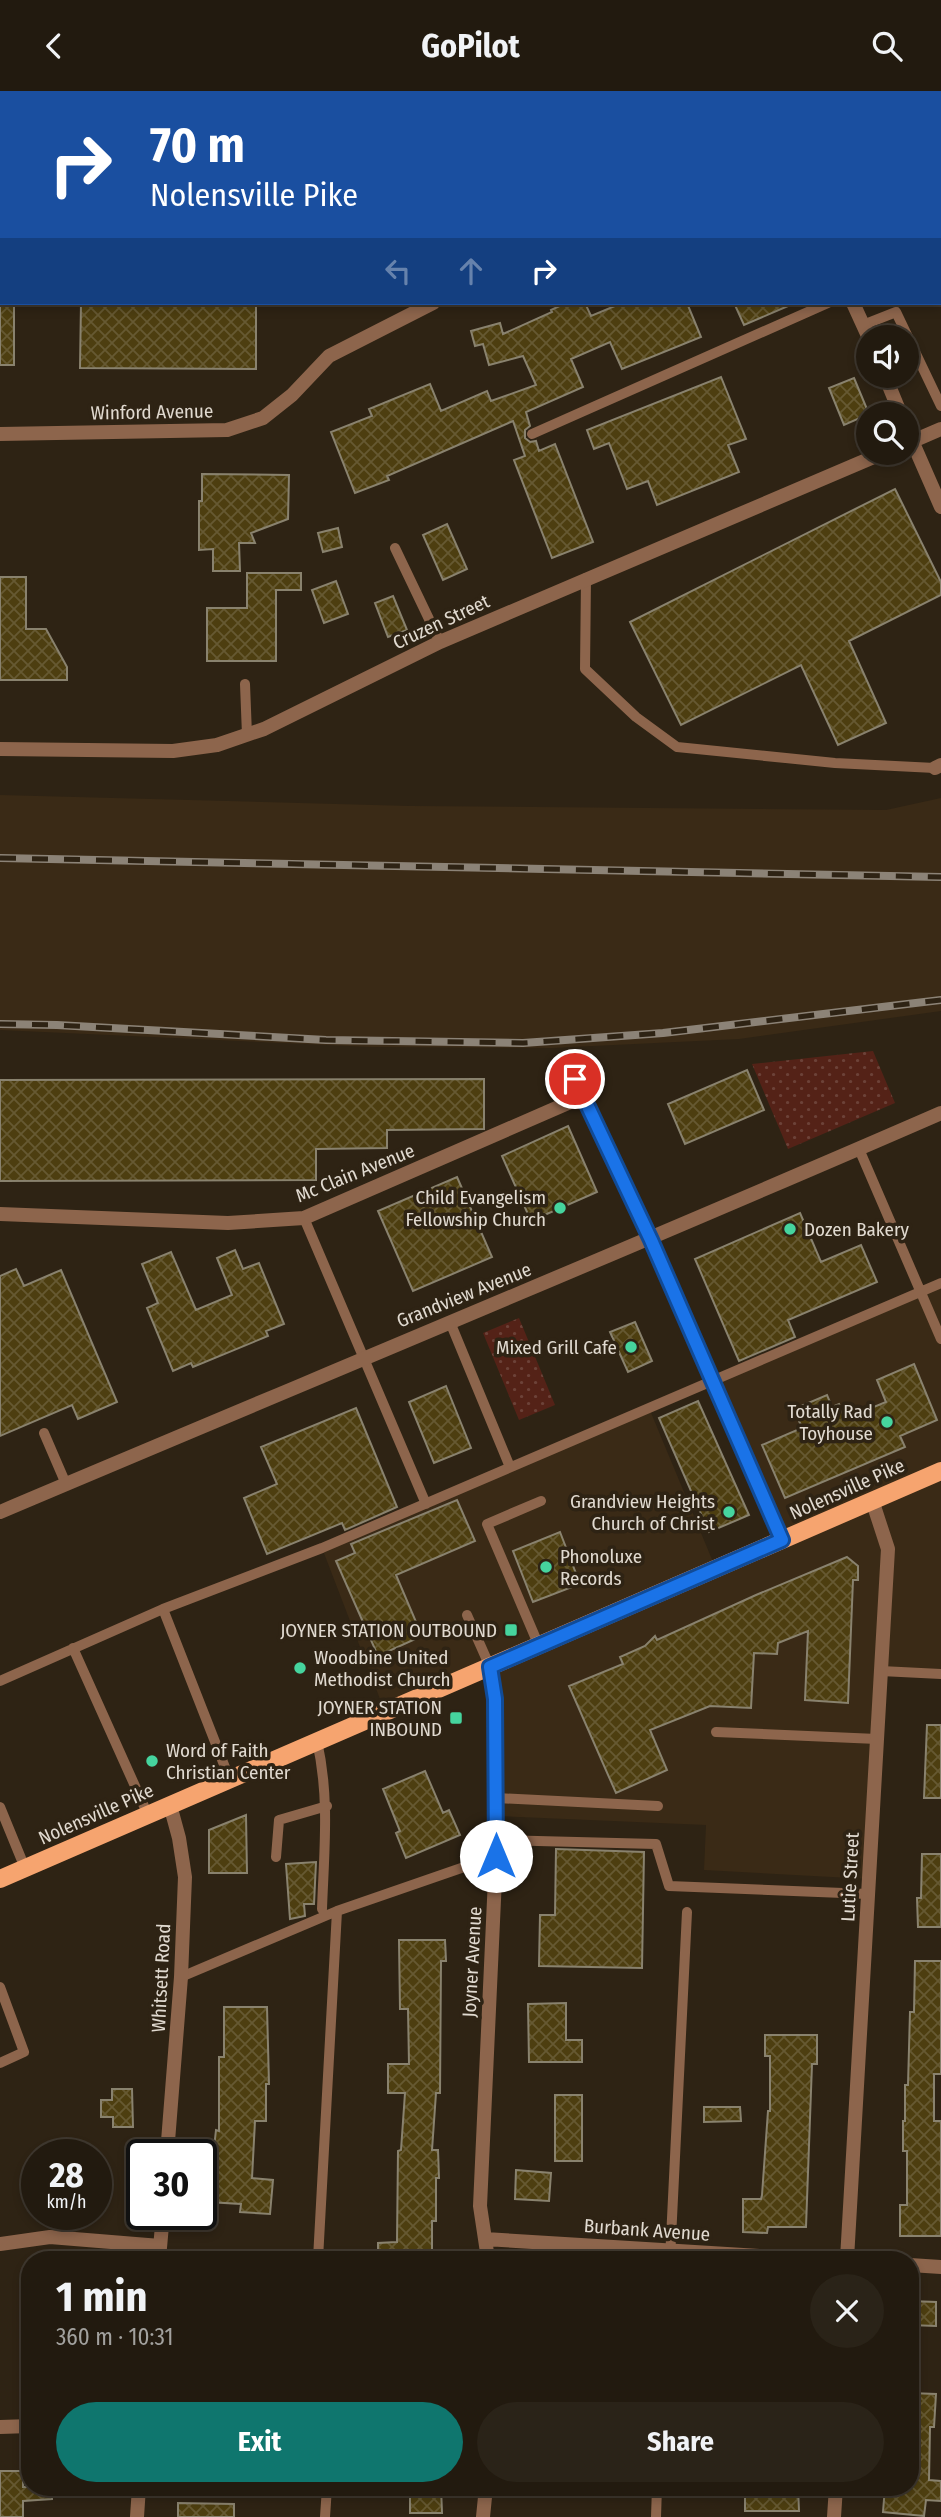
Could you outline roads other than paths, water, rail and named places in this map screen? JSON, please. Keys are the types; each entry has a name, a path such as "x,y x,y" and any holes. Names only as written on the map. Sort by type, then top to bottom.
{"main road":[{"name":"Nolensville Pike","path":"0,1879 941,1471"}],"street":[{"name":"Winford Avenue","path":"0,434 227,430 263,418 292,395 329,356 429,305"},
{"path":"854,305 863,325"},
{"path":"919,434 941,429"},
{"path":"919,460 941,507"},
{"name":"Cruzen Street","path":"0,749 173,751 217,745 264,729 440,642 856,464"},
{"path":"565,1062 584,1095 651,1240 782,1540"},
{"name":"Mc Clain Avenue","path":"0,1214 228,1223 304,1218 584,1095"},
{"name":"Grandview Avenue","path":"0,1512 363,1358 651,1240 941,1113"},
{"name":"Lutie Street","path":"846,2251 888,1549 872,1500"},
{"name":"Joyner Avenue","path":"487,2251 480,2206 497,1798 495,1699 490,1667"},
{"name":"Whitsett Road","path":"168,2139 181,1977 185,1877 170,1805"},
{"path":"160,2251 162,2230"},
{"path":"0,2244 50,2237 146,2251"},
{"name":"Burbank Avenue","path":"485,2239 624,2251"},
{"path":"919,2266 941,2267"},
{"path":"0,2427 21,2426"},
{"path":"137,2517 138,2496"},
{"path":"483,2517 485,2496"},
{"path":"834,2517 835,2496"}],"lane":[{"path":"531,434 823,305"},
{"path":"875,325 896,312 902,325"},
{"path":"919,360 941,406"},
{"path":"395,548 440,642"},
{"path":"586,578 585,669 636,717 677,747 835,763 938,767"},
{"path":"245,684 247,735"},
{"path":"859,1149 941,1339"},
{"path":"304,1218 426,1504"},
{"path":"0,1681 163,1609 322,1548 941,1283"},
{"path":"450,1322 510,1467"},
{"path":"44,1433 66,1484"},
{"path":"538,1646 487,1524 541,1501"},
{"path":"163,1609 230,1780"},
{"path":"467,1615 490,1667"},
{"path":"73,1648 149,1815"},
{"path":"881,1671 941,1674"},
{"path":"716,1732 877,1739"},
{"path":"317,1741 327,1806 322,1909"},
{"path":"497,1798 658,1806"},
{"path":"276,1857 279,1820 327,1806"},
{"path":"0,1807 25,1868"},
{"path":"496,1840 656,1844 669,1886 868,1894"},
{"path":"181,1977 337,1911 496,1856"},
{"path":"318,2251 337,1911"},
{"path":"670,2251 687,1912"},
{"path":"0,1987 24,2052 0,2063"},
{"path":"325,2517 326,2496"},
{"path":"656,2517 657,2496"}],"railway":[{"path":"0,858 941,877"},
{"path":"0,1024 326,1040 523,1043 663,1033 941,1000"}],"place":[{"name":"Child Evangelism Fellowship Church","path":"560,1208"},
{"name":"Dozen Bakery","path":"790,1229"},
{"name":"Mixed Grill Cafe","path":"631,1347"},
{"name":"Totally Rad Toyhouse","path":"887,1422"},
{"name":"Grandview Heights Church of Christ","path":"729,1512"},
{"name":"Phonoluxe Records","path":"546,1567"},
{"name":"JOYNER STATION OUTBOUND","path":"511,1630"},
{"name":"Woodbine United Methodist Church","path":"300,1668"},
{"name":"JOYNER STATION INBOUND","path":"456,1718"},
{"name":"Word of Faith Christian Center","path":"152,1761"}]}
